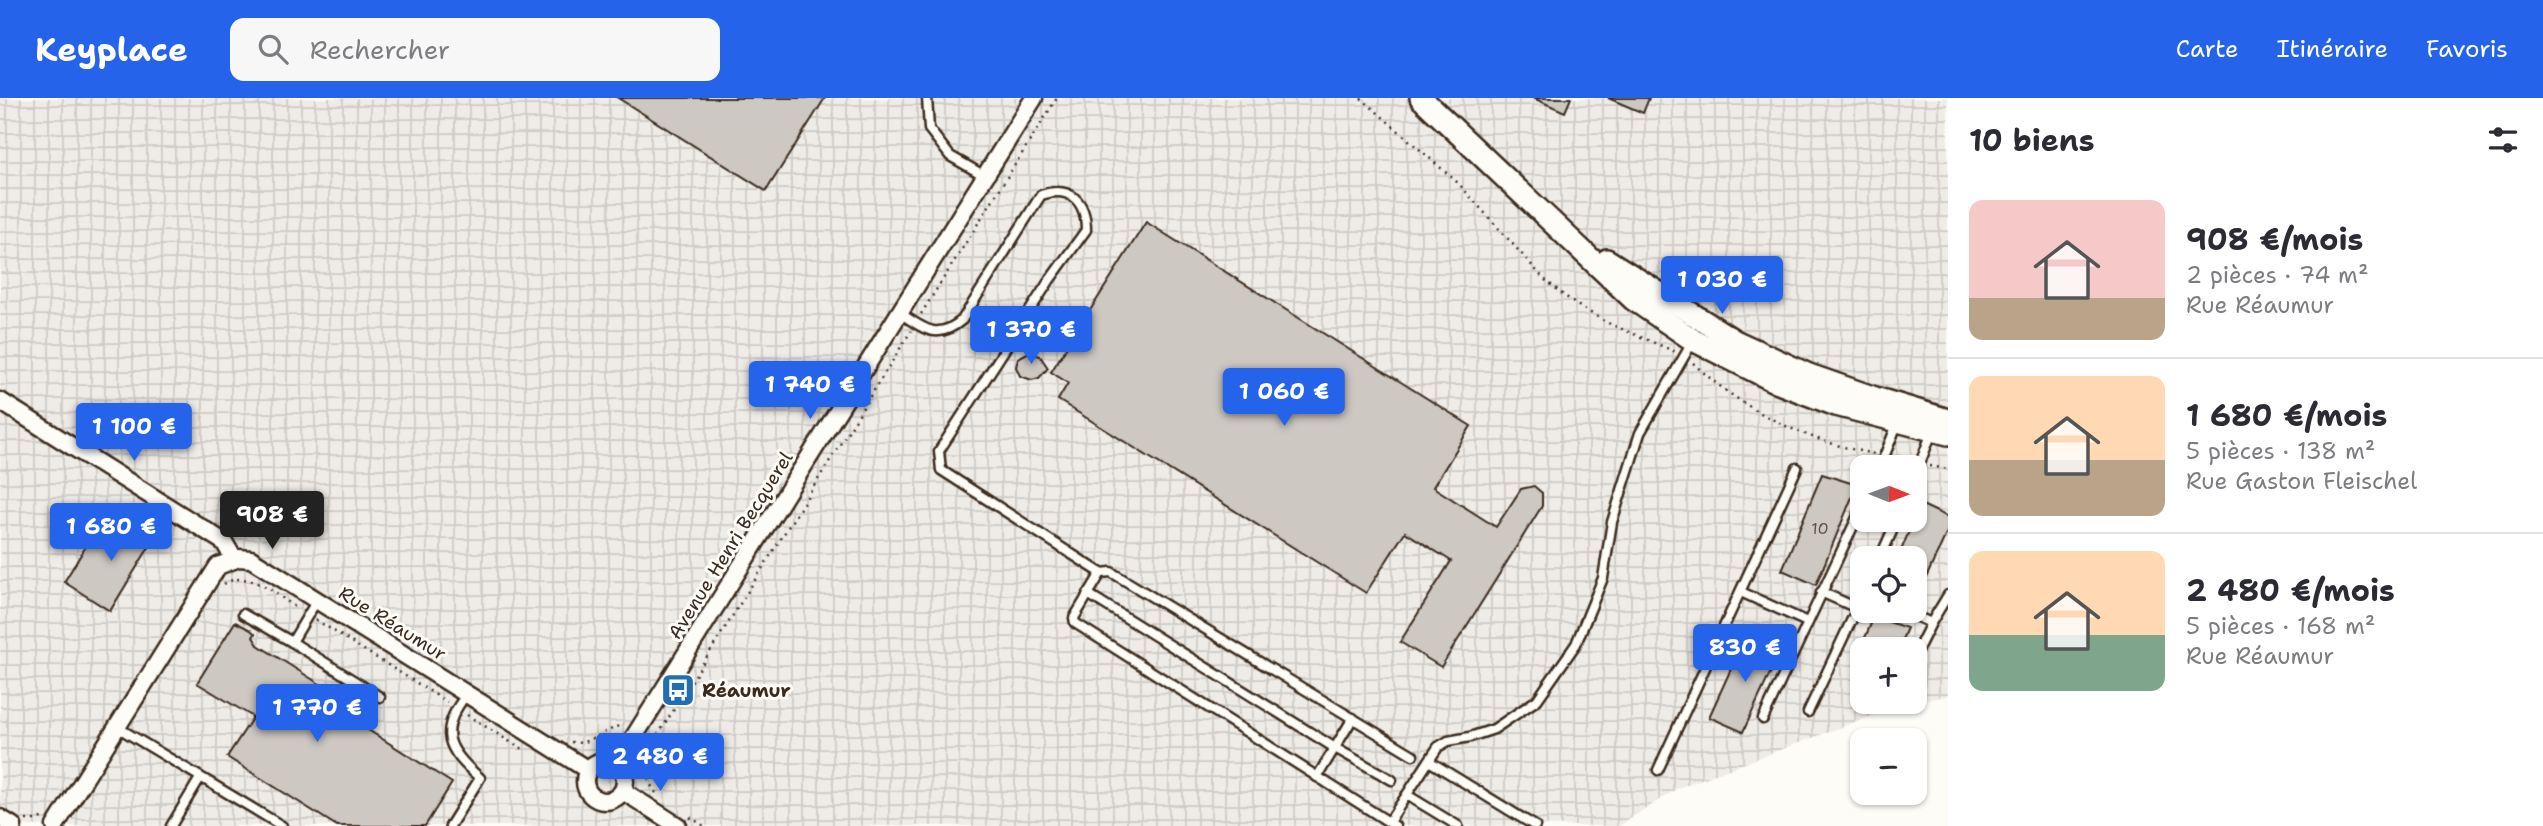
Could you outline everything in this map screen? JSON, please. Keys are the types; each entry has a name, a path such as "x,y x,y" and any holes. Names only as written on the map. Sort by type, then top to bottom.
{"street":[{"name":"Avenue Henri Becquerel","path":"617,764 1034,98"},
{"path":"1421,98 1553,223 1698,332 1776,382 1836,405 1898,422 1943,428"},
{"path":"1698,332 1735,341 1809,375 1875,398 1943,428"},
{"path":"0,401 224,542 234,559 218,566 58,820"},
{"name":"Rue Réaumur","path":"234,559 251,559 588,770"},
{"path":"605,760 617,764 625,774 623,792 613,800 595,798 587,789 588,770 605,760"},
{"path":"623,792 680,819"},
{"path":"0,818 16,821"}],"lane":[{"path":"928,98 929,129 950,156 985,176"},
{"path":"900,313 930,331 950,331 962,320 1041,195 1054,191 1075,198 1083,208 1086,230 1049,281 939,451 941,470 1101,573 1111,572 1413,755"},
{"path":"1101,573 1074,618 1075,624 1392,824 1438,747 1448,741 1494,729 1537,700 1576,644 1602,578 1612,523 1640,433 1698,332"},
{"path":"1885,455 1898,422"},
{"path":"1927,456 1943,428"},
{"path":"1658,770 1797,468"},
{"path":"1763,719 1850,532"},
{"path":"1741,592 1807,622"},
{"path":"1821,592 1850,605"},
{"path":"1088,594 1335,748 1392,780"},
{"path":"1924,637 1948,595"},
{"path":"292,642 317,600"},
{"path":"243,614 380,697"},
{"path":"1927,621 1931,623"},
{"path":"1808,712 1850,623"},
{"path":"450,826 480,778 460,761 452,747 449,727 456,708 467,694"},
{"path":"1317,777 1353,718"},
{"path":"117,727 282,826"},
{"path":"1429,761 1535,826"},
{"path":"171,826 200,778"},
{"path":"1407,795 1458,826"}],"path":[{"path":"659,797 647,776 646,756 1057,98"},
{"path":"222,586 233,579 243,577 255,582 520,748 524,748 533,735"},
{"path":"652,710 667,720"},
{"path":"570,741 582,743 623,724"},
{"path":"16,821 44,817 50,806 58,820"},
{"path":"680,819 705,826"}],"shaded area":[{"path":"0,98 1948,98 1948,696 1927,699 1927,637 1850,637 1850,714 1877,714 1678,788 1619,826 0,826"}],"building":[{"path":"618,98 825,98 766,191"},
{"path":"1533,98 1571,98 1565,112"},
{"path":"1608,98 1649,98 1643,113"},
{"path":"1146,222 1471,426 1433,487 1496,527 1521,489 1534,486 1542,493 1542,506 1441,667 1400,642 1451,561 1405,532 1366,593 1058,400 1068,383 1051,372"},
{"path":"1029,352 1040,356 1048,368 1039,378 1032,380 1020,376 1016,367 1018,358"},
{"path":"1822,474 1850,483 1850,502 1816,585 1782,570"},
{"path":"1927,507 1948,517 1948,530 1927,576 1927,546 1903,546 1909,532 1927,532"},
{"path":"126,515 157,534 110,611 64,582 91,538 106,547"},
{"path":"235,622 255,634 253,637 258,645 323,686 316,697 452,783 425,826 337,826 227,757 253,717 197,683"},
{"path":"1871,623 1892,623 1907,628 1903,637 1865,637"},
{"path":"1746,636 1780,652 1743,732 1709,717"}],"place":[{"name":"Réaumur","path":"678,690"}]}
